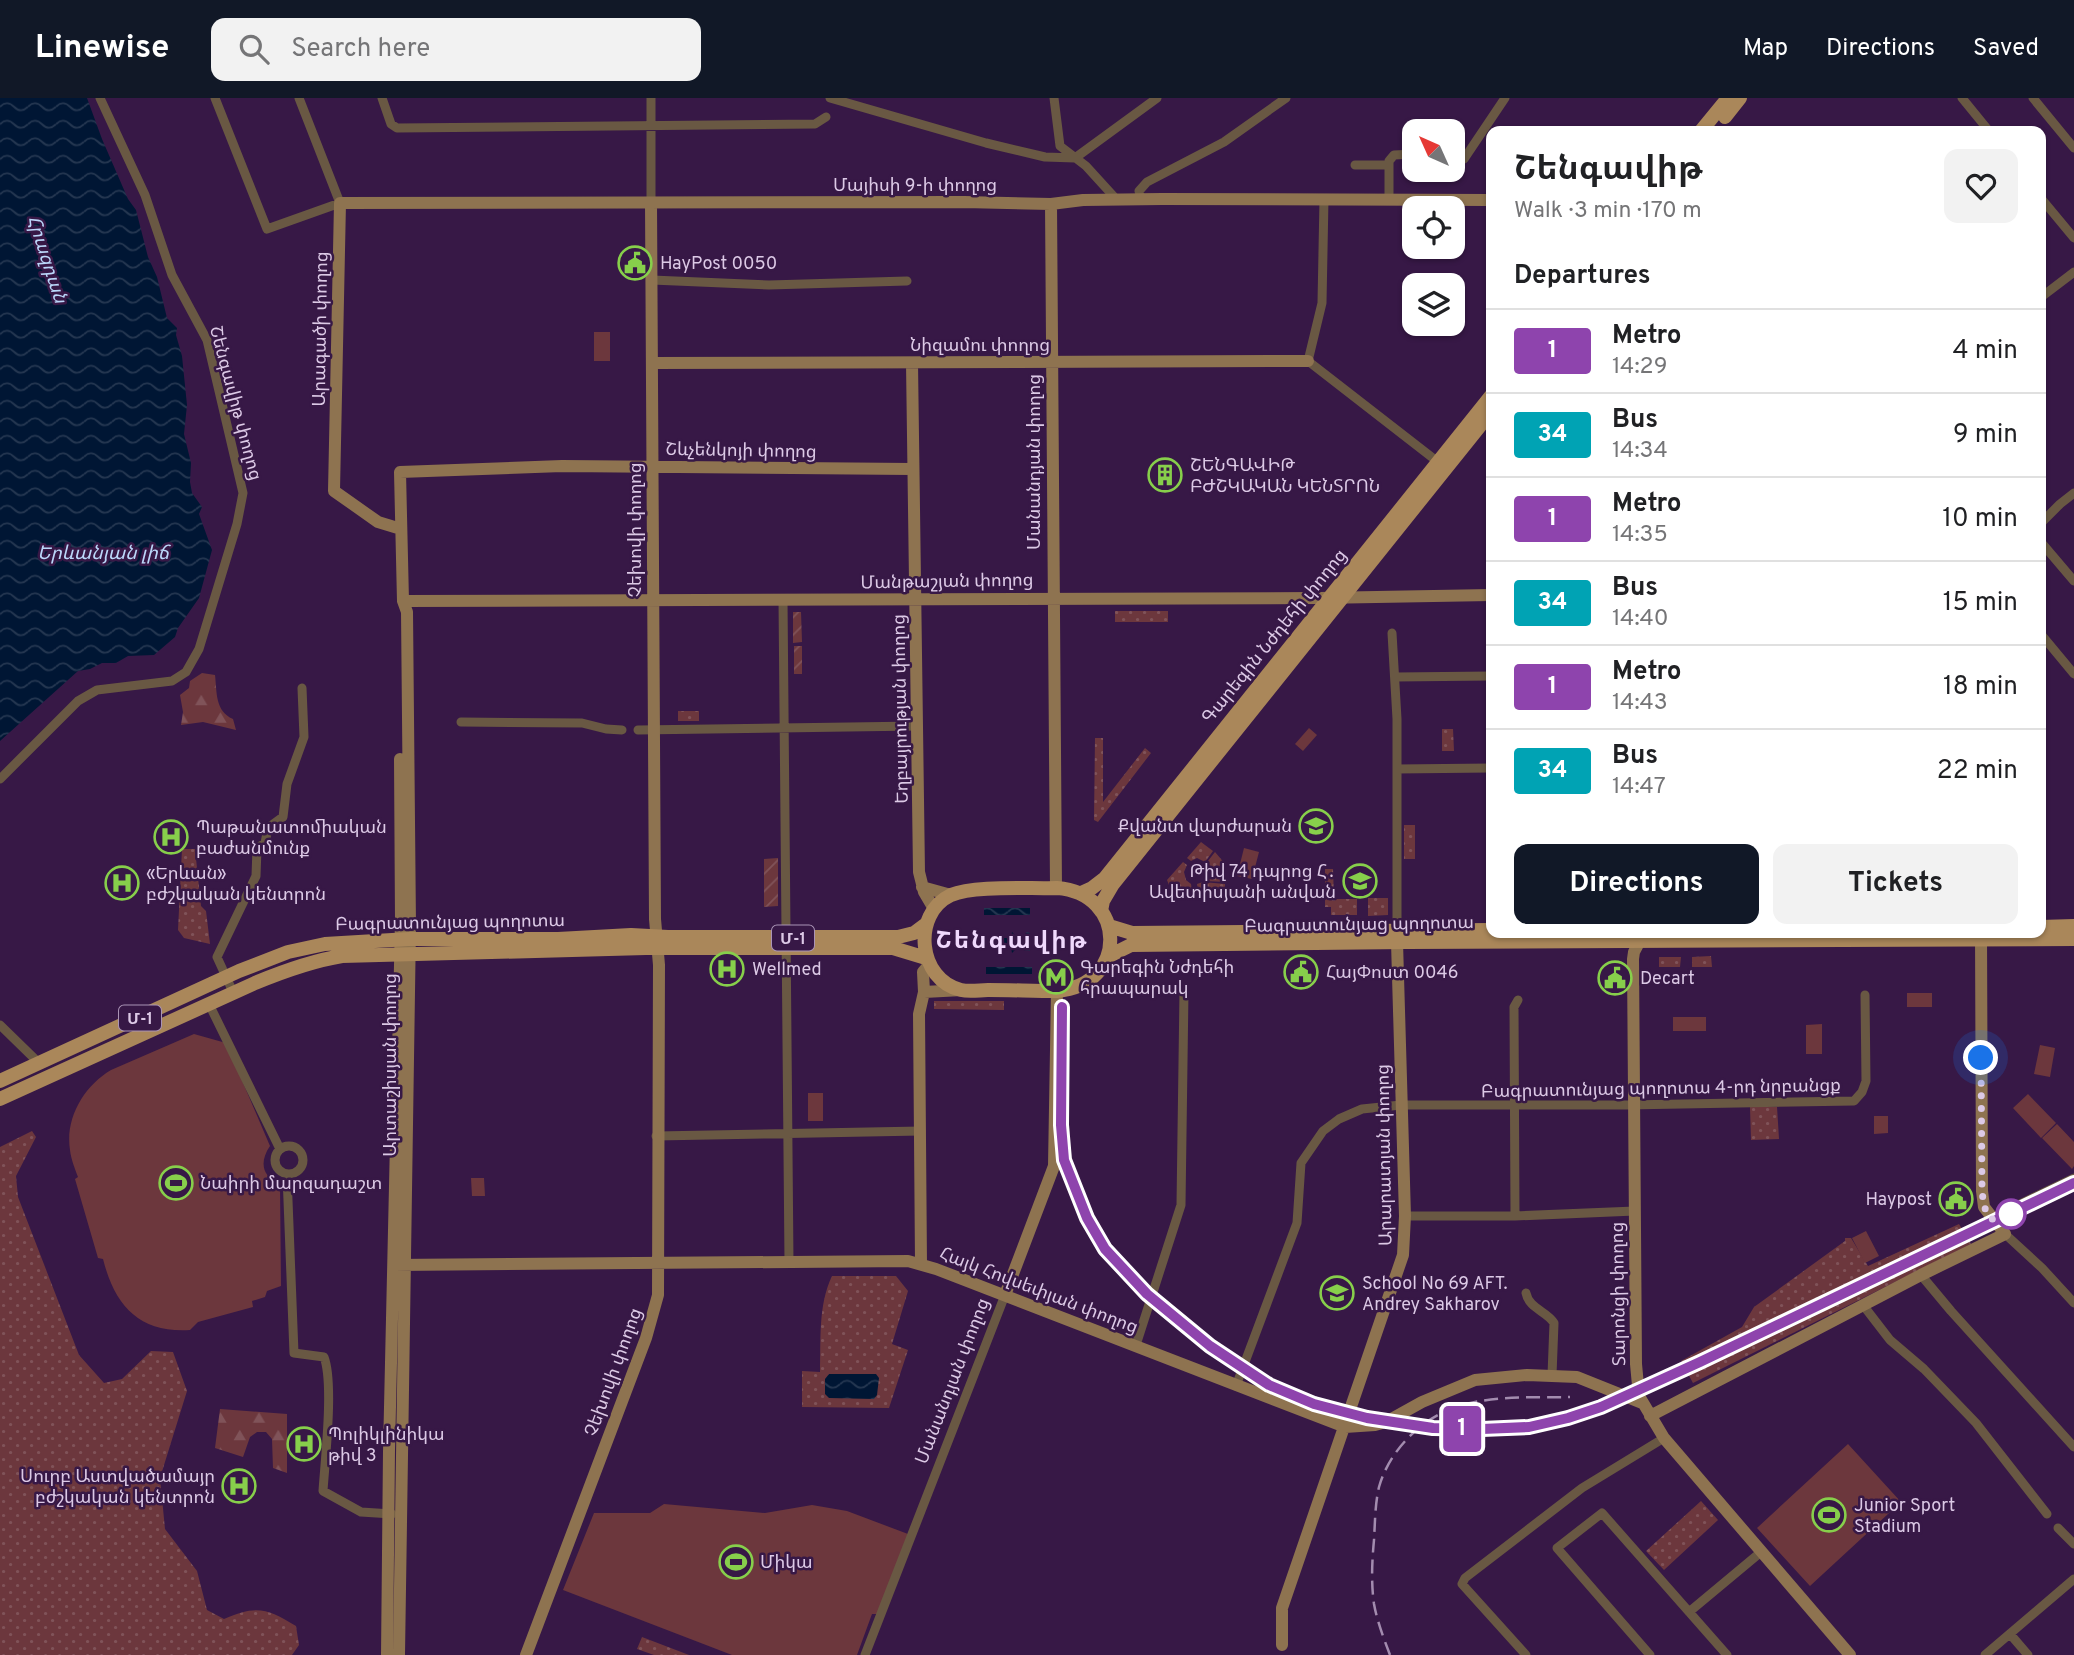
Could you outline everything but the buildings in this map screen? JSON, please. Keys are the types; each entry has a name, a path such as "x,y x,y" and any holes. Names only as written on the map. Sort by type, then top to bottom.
{"main road":[{"path":"1705,126 1728,98"},
{"path":"1717,126 1740,98"},
{"name":"Գարեգին Նժդեհի փողոց","path":"1101,911 1103,901 1113,884 1486,402"},
{"name":"Գարեգին Նժդեհի փողոց","path":"1080,893 1105,878 1486,418"},
{"path":"1056,888 1080,893 1101,911 1109,926 1109,956 1097,974 1084,984 1058,991 963,990 944,981 928,962 924,942 926,924 934,909 951,895 966,890 1056,888"},
{"name":"Բագրատունյաց պողոտա","path":"1,1081 226,978 288,952 326,944 657,949 898,937 914,933 926,924"},
{"name":"Բագրատունյաց պողոտա","path":"1109,926 1132,933 1486,936"},
{"path":"2046,927 2074,926"},
{"name":"Բագրատունյաց պողոտա","path":"1109,956 1131,946 1486,930"},
{"name":"Բագրատունյաց պողոտա","path":"2028,938 2074,939"},
{"name":"Բագրատունյաց պողոտա","path":"787,944 893,948 928,962"},
{"name":"Բագրատունյաց պողոտա","path":"4,1097 291,968 319,960 404,946"},
{"path":"1,1081 4,1097"}],"street":[{"name":"Շենգավիթ փողոց","path":"0,779 89,693 108,687 172,681 186,672 202,638 237,524 243,493 207,340 172,275 145,195 100,98"},
{"path":"215,98 267,229 340,203"},
{"name":"Արագածի փողոց","path":"299,98 340,203 334,491 378,522 401,529"},
{"path":"382,98 391,124 397,128 815,124 826,117"},
{"name":"Չեխովի փողոց","path":"524,1655 654,1316 658,1295 651,98"},
{"path":"830,98 986,143 1045,157 1075,158 1157,98"},
{"path":"1054,98 1060,146 1086,166 1117,200"},
{"path":"1141,199 1139,191 1147,182 1224,142 1286,98"},
{"path":"1486,126 1505,98"},
{"path":"1962,98 1985,126"},
{"path":"2033,98 2074,148"},
{"path":"1465,158 1486,126"},
{"path":"1389,200 1389,161 1394,155 1402,155"},
{"path":"1355,165 1389,165"},
{"name":"Մայիսի 9-ի փողոց","path":"340,203 1051,204 1083,200 1141,199 1486,200"},
{"path":"1324,199 1322,303 1308,361 1438,462"},
{"name":"Մանանդյան փողոց","path":"1051,204 1056,888"},
{"path":"2046,204 2074,238"},
{"path":"2046,293 2074,272"},
{"path":"652,280 769,285 908,281"},
{"name":"Նիզամու փողոց","path":"652,363 1308,361"},
{"name":"Եղբայրության փողոց","path":"912,363 919,854 922,887 934,909"},
{"name":"Շևչենկոյի փողոց","path":"402,470 652,466 912,469"},
{"name":"Արտաշիսյան փողոց","path":"387,1655 394,1514 400,1265 405,811 399,612 403,601 402,470"},
{"path":"2046,518 2074,493"},
{"path":"2046,548 2074,581"},
{"name":"Մանթաշյան փողոց","path":"403,601 1486,595"},
{"path":"783,600 789,1262"},
{"name":"Արարատյան փողոց","path":"1285,1650 1282,1608 1403,1255 1405,1216 1392,633"},
{"path":"2046,640 2074,674"},
{"path":"1395,677 1486,676"},
{"path":"233,992 217,957 256,876 257,848 265,843 268,828 283,817 287,784 303,737 302,688"},
{"path":"461,722 582,723 622,730"},
{"path":"638,730 918,726"},
{"path":"1397,769 1486,768"},
{"path":"922,887 951,895"},
{"name":"Տարոնցի փողոց","path":"1641,938 1633,959 1633,1105 1636,1364 1642,1403 1664,1438 1850,1655"},
{"path":"1981,938 1984,1207 2005,1234 2074,1303"},
{"path":"920,1263 919,1013 924,992 923,972 928,962"},
{"path":"924,992 963,990"},
{"name":"Մանանդյան փողոց","path":"865,1655 1054,1166 1058,991"},
{"path":"1136,1345 1181,1205 1184,991"},
{"name":"Բագրատունյաց պողոտա 4-րդ նրբանցք","path":"1236,1386 1297,1223 1301,1163 1323,1131 1339,1119 1362,1109 1401,1105 1854,1101 1862,1092 1866,1081 1865,995"},
{"path":"1515,1216 1514,1007 1518,1000"},
{"path":"209,1004 280,1149"},
{"path":"0,1025 40,1064"},
{"path":"657,1136 921,1131"},
{"path":"280,1149 294,1147 303,1157 299,1170 287,1175"},
{"path":"280,1149 274,1162 278,1170 287,1175"},
{"path":"287,1175 294,1353 324,1357 326,1365 328,1384 323,1491 361,1512 394,1514"},
{"path":"1993,1220 2074,1178"},
{"path":"1405,1216 1515,1216 1635,1211"},
{"path":"1650,1416 2005,1234"},
{"name":"Հայկ Հովսեփյան փողոց","path":"400,1265 920,1263 1345,1427 1386,1422 1422,1402 1475,1380 1552,1375 1577,1377 1642,1403"},
{"path":"1921,1275 2074,1447"},
{"path":"1526,1293 1530,1303 1554,1323 1552,1375"},
{"path":"1863,1305 1890,1340 1924,1369 1976,1423 2046,1514"},
{"path":"1526,1655 1462,1584 1465,1578 1582,1488 1664,1438"},
{"path":"1650,1655 1557,1548 1602,1513 1727,1655"},
{"name":"Արտաշիսյան փողոց","path":"394,1514 399,1655"},
{"path":"2058,1528 2074,1545"},
{"path":"1689,1612 1761,1552"},
{"path":"1985,1655 2074,1579"},
{"path":"2010,1634 2028,1655"}],"green space":[{"path":"594,332 610,332 610,361 594,361"},
{"path":"1115,611 1168,611 1168,622 1115,622"},
{"path":"793,612 801,612 802,642 793,643"},
{"path":"794,646 802,646 802,674 794,674"},
{"path":"202,673 215,675 220,706 227,716 233,719 236,730 203,722 181,725 183,712 180,695 189,688 190,681"},
{"path":"678,711 699,711 699,721 678,721"},
{"path":"1309,728 1317,735 1303,751 1295,744"},
{"path":"1442,729 1453,729 1454,751 1442,751"},
{"path":"1095,738 1103,738 1103,802 1145,748 1151,753 1098,822 1094,820"},
{"path":"1404,825 1415,825 1415,859 1404,859"},
{"path":"1201,842 1213,851 1205,862 1197,858 1191,861 1187,858"},
{"path":"1244,848 1259,852 1252,879 1237,876"},
{"path":"182,849 195,849 201,906 206,911 210,944 184,938 178,930"},
{"path":"1215,852 1226,865 1226,882 1205,881 1207,872 1204,866"},
{"path":"778,858 778,906 764,907 764,859"},
{"path":"1183,862 1187,865 1184,872 1192,891 1172,893 1167,880"},
{"path":"1325,869 1333,869 1334,899 1357,899 1357,915 1331,915 1331,907 1325,907"},
{"path":"1197,884 1225,884 1225,890 1198,891"},
{"path":"1368,898 1388,898 1388,915 1368,916"},
{"path":"1711,956 1712,967 1692,967 1692,957"},
{"path":"1659,957 1681,957 1680,967 1659,967"},
{"path":"1907,993 1932,993 1932,1007 1907,1007"},
{"path":"934,1001 1004,1001 1004,1010 934,1009"},
{"path":"1673,1017 1706,1017 1706,1031 1673,1031"},
{"path":"1822,1024 1822,1054 1806,1054 1806,1025"},
{"name":"Նաիրի մարզադաշտ","path":"194,1034 226,1043 270,1146 264,1158 264,1168 269,1177 280,1184 281,1286 267,1291 265,1297 252,1301 253,1307 198,1322 190,1330 172,1330 143,1321 122,1303 114,1290 103,1259 98,1258 75,1179 78,1177 71,1157 69,1138 78,1104 101,1077 111,1070"},
{"path":"2040,1045 2055,1048 2050,1077 2034,1074"},
{"path":"808,1093 823,1093 823,1121 808,1121"},
{"path":"2028,1094 2056,1123 2041,1138 2013,1108"},
{"path":"1750,1107 1777,1107 1779,1139 1751,1140"},
{"path":"1874,1116 1888,1116 1888,1133 1874,1134"},
{"path":"2057,1124 2074,1142 2072,1169 2042,1138"},
{"path":"32,1131 36,1137 16,1176 18,1197 79,1355 104,1383 122,1379 151,1351 173,1352 187,1391 160,1478 165,1529 197,1571 207,1610 224,1619 261,1610 286,1620 296,1626 299,1645 292,1655 0,1655 0,1147"},
{"path":"471,1178 484,1178 485,1196 472,1196"},
{"path":"1959,1224 1971,1244 1693,1383 1681,1361 1742,1327 1754,1307 1845,1241 1845,1238 1851,1238 1868,1266"},
{"path":"1866,1231 1879,1256 1865,1263 1852,1238"},
{"path":"832,1276 896,1276 908,1291 892,1344 908,1350 889,1408 802,1407 802,1371 820,1372 822,1311"},
{"path":"220,1409 287,1414 287,1473 273,1468 272,1439 266,1432 257,1432 250,1437 243,1457 215,1448"},
{"name":"Junior Sport Stadium","path":"1848,1444 1901,1502 1810,1586 1757,1528"},
{"path":"1701,1501 1718,1520 1664,1570 1646,1551"},
{"name":"Միկա","path":"664,1504 765,1513 812,1505 847,1511 908,1534 877,1614 872,1614 857,1655 732,1655 563,1590 594,1513 650,1513"},
{"path":"642,1637 689,1655 654,1655 637,1649"}],"water":[{"name":"Երևանյան լիճ","path":"0,98 87,98 128,199 136,210 167,318 177,328 187,405 184,434 191,463 190,482 192,493 202,507 199,514 212,550 199,598 178,628 175,637 154,655 128,656 116,663 102,663 78,671 0,741"},
{"path":"984,908 1030,908 1030,915 984,915"},
{"path":"1012,932 1015,935 1030,933 1027,946 1030,951 1016,949 1012,953 1011,947 1003,947 1004,938 1011,938"},
{"path":"986,967 1032,967 1032,974 986,974"},
{"path":"829,1374 876,1374 879,1378 877,1395 874,1399 829,1398 825,1394 825,1379"}],"railway":[{"path":"1390,1655 1374,1604 1372,1564 1379,1487 1396,1453 1422,1425 1459,1406 1506,1398 1570,1397"}],"metro line":[{"name":"1","path":"1062,1007 1061,1125 1064,1160 1087,1218 1105,1249 1147,1294 1210,1346 1269,1385 1314,1404 1367,1418 1433,1428 1482,1429 1529,1427 1568,1418 1601,1407 1700,1362 2074,1183"}],"place":[{"name":"HayPost 0050","path":"635,263"},
{"name":"ՇԵՆԳԱՎԻԹ ԲԺՇԿԱԿԱՆ ԿԵՆՏՐՈՆ","path":"1165,475"},
{"name":"Քվանտ վարժարան","path":"1316,826"},
{"name":"Պաթանատոմիական բաժանմունք","path":"171,837"},
{"name":"Թիվ 74 դպրոց Հ․ Ավետիսյանի անվան","path":"1360,881"},
{"name":"«Երևան» բժշկական կենտրոն","path":"122,883"},
{"name":"Wellmed","path":"727,969"},
{"name":"ՀայՓոստ 0046","path":"1301,972"},
{"name":"Գարեգին Նժդեհի հրապարակ","path":"1056,977"},
{"name":"Decart","path":"1615,978"},
{"name":"Նաիրի մարզադաշտ","path":"176,1183"},
{"name":"Haypost","path":"1956,1199"},
{"name":"School No 69 AFT. Andrey Sakharov","path":"1337,1293"},
{"name":"Պոլիկլինիկա թիվ 3","path":"304,1444"},
{"name":"Սուրբ Աստվածամայր բժշկական կենտրոն","path":"239,1486"},
{"name":"Junior Sport Stadium","path":"1829,1515"},
{"name":"Միկա","path":"736,1562"}],"district":[{"name":"Շենգավիթ","path":"1012,940"}],"route":[{"path":"1981,1058 1984,1207 1993,1220 2012,1208 2011,1214"}],"water label":[{"name":"Հրազդան","path":"48,259"}]}
